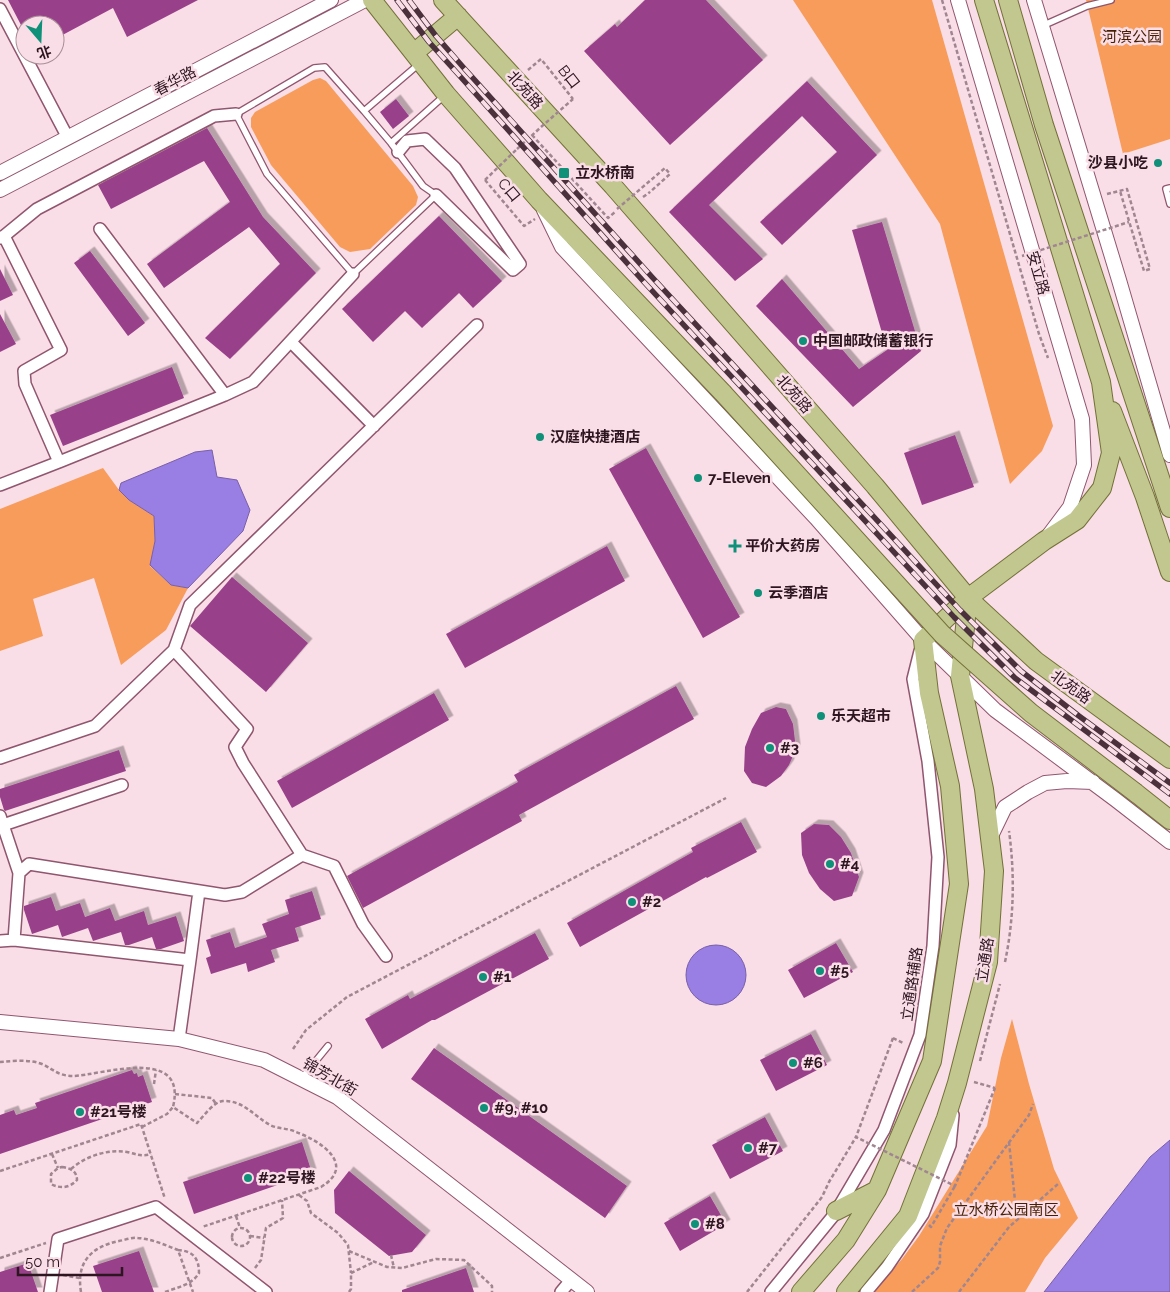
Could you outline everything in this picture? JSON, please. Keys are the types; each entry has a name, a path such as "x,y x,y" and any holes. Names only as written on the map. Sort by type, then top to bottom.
{"main road":[{"path":"372,0 446,94 539,200 723,393 942,634 1031,714 1170,820"},
{"name":"北苑路","path":"443,0 613,186 874,486 968,598 1036,661 1170,759"},
{"name":"安立路","path":"984,0 1102,382 1145,497 1170,572"},
{"path":"1008,0 1044,125 1170,508"},
{"path":"417,58 458,16"},
{"name":"安立路","path":"923,640 968,598 1044,541 1076,520 1102,488 1111,453 1102,382"},
{"name":"立通路","path":"846,1292 908,1216 946,1118 957,1083 988,962 994,871 984,789 960,676 968,598"},
{"path":"801,1292 846,1240 877,1190 932,1061 959,884 950,786 929,693 923,640"},
{"path":"836,1211 877,1190"}],"street":[{"name":"春华路","path":"0,173 331,0"},
{"name":"春华路","path":"0,190 365,0"},
{"name":"安立路","path":"958,0 1082,419 1084,465 1070,507 1044,541"},
{"path":"1034,0 1170,455"},
{"path":"0,9 68,138"},
{"path":"59,462 25,384 24,371 61,350 2,237 37,209 214,116 236,114"},
{"path":"394,147 407,142 425,139 455,168 520,264 512,270 436,195"},
{"path":"539,200 562,247 816,518 923,640 995,710 1093,782 1170,842"},
{"path":"100,229 225,395"},
{"path":"2,482 59,462 253,382 353,274"},
{"path":"0,758 95,726 174,650 190,605 477,326"},
{"path":"291,342 374,426"},
{"name":"立通路辅路","path":"771,1292 836,1211 884,1130 920,1035 932,946 938,857 928,762 913,679 923,640"},
{"path":"174,650 247,729 235,747 243,763 302,856 334,866 363,924 386,956"},
{"path":"990,838 1005,806 1028,792 1045,783 1067,781 1093,782"},
{"path":"14,940 19,873 1,822 122,785"},
{"path":"19,873 28,864 225,895 242,892 302,856"},
{"path":"179,1039 199,891"},
{"path":"0,941 14,940 190,960"},
{"name":"锦芳北街","path":"0,1022 179,1039 264,1060 337,1097 587,1292"},
{"path":"866,1292 887,1266 923,1214 950,1145 957,1083"},
{"path":"50,1292 58,1239 156,1206 266,1292"},
{"path":"561,1292 571,1280"}],"lane":[{"path":"1042,26 1087,6 1111,0"},
{"path":"364,111 417,58"},
{"path":"325,67 364,111 423,186 436,195 353,274 268,174 236,114 314,68 325,67"},
{"path":"394,147 446,94"},
{"path":"1170,188 1166,189 1170,204"},
{"path":"302,1079 328,1046"}],"path":[{"path":"942,0 1039,334 1049,360"},
{"name":"B口","path":"532,135 573,99 541,59"},
{"path":"532,135 608,218 665,168 670,174 650,192"},
{"name":"C口","path":"524,226 485,180 532,135"},
{"path":"1104,194 1120,190 1127,189 1150,269 1144,271 1120,190"},
{"path":"1022,256 1129,222"},
{"path":"293,1049 306,1030 347,997 726,798"},
{"path":"747,1292 822,1197 856,1137 893,1038"},
{"path":"0,1062 23,1061 41,1064 51,1070 72,1076 122,1068 139,1068 162,1072 170,1079 175,1088 176,1094 173,1107 167,1114 142,1127"},
{"path":"154,1084 156,1070"},
{"path":"931,1227 955,1186 995,1088 974,1082"},
{"path":"176,1094 212,1098 216,1104"},
{"path":"173,1107 197,1123 220,1101 234,1102 245,1107 271,1126 296,1132 314,1141 334,1157 338,1166 335,1175 321,1188 188,1232"},
{"path":"912,1292 938,1268 940,1246 947,1228 1028,1115 1033,1104"},
{"path":"0,1171 141,1124 172,1219"},
{"path":"856,1137 955,1186"},
{"path":"1009,1142 1016,1220"},
{"path":"71,1169 76,1180 72,1185 60,1187 51,1184 51,1174 58,1168 71,1169 89,1157 115,1151 145,1156 151,1154"},
{"path":"52,1154 58,1168"},
{"path":"959,1292 1009,1227 1058,1184"},
{"path":"299,1195 307,1201 312,1213 338,1233 348,1245 351,1273 351,1289 349,1292"},
{"path":"247,1278 262,1260 266,1228 283,1218 282,1200"},
{"path":"236,1216 240,1228"},
{"path":"240,1228 245,1229 250,1236 264,1238"},
{"path":"240,1228 233,1233 232,1238 235,1243 243,1245 248,1242 250,1236"},
{"path":"81,1292 79,1278 86,1258 98,1248 136,1237 192,1253 197,1258 199,1273 195,1280 165,1292"},
{"path":"0,1258 58,1239"},
{"path":"178,1250 193,1292"},
{"path":"349,1251 394,1268 418,1265 436,1259 464,1260 492,1286 492,1292"},
{"path":"391,1255 394,1268"},
{"path":"351,1273 374,1262"}],"green space":[{"path":"793,0 932,0 1053,426 1042,451 1010,484 940,224"},
{"name":"河滨公园","path":"1086,0 1170,0 1170,139 1123,154"},
{"path":"320,78 326,81 413,186 418,197 416,205 370,249 350,252 340,247 271,165 251,127 251,118 255,112"},
{"path":"103,468 129,500 154,516 155,541 150,566 171,585 188,588 166,630 121,665 94,578 33,599 43,636 0,651 0,509"},
{"name":"立水桥公园南区","path":"1012,1019 1054,1169 1078,1218 1045,1258 1025,1292 873,1292 919,1236 987,1126 1001,1058"}],"shaded area":[{"path":"212,450 217,477 237,480 250,510 243,531 188,588 171,585 150,565 155,541 154,516 129,500 119,490 121,483 195,452"},
{"path":"716,945 733,950 741,958 746,975 741,992 733,1000 716,1005 699,1000 691,992 686,975 691,958 699,950"},
{"path":"1170,1140 1170,1292 1044,1292 1150,1157"}],"building":[{"path":"8,0 198,0 127,37 113,8 65,34 65,15 16,15"},
{"path":"645,0 706,0 763,60 670,145 584,51 615,24 617,27"},
{"path":"807,81 877,155 782,245 760,222 837,152 802,116 709,205 763,259 735,281 669,212"},
{"path":"396,99 409,116 393,129 380,112"},
{"path":"207,128 263,217 316,273 230,359 205,338 280,264 249,227 164,288 147,264 230,202 204,161 111,209 98,185"},
{"path":"439,216 502,281 473,308 459,293 422,328 405,311 373,342 342,309"},
{"path":"882,222 921,351 853,407 756,306 782,279 859,369 887,350 852,230"},
{"path":"90,251 145,323 128,336 74,263"},
{"path":"0,269 13,295 0,301"},
{"path":"0,314 16,344 0,352"},
{"path":"172,367 184,398 63,446 50,415"},
{"path":"955,435 974,487 922,505 904,453"},
{"path":"646,448 740,617 703,638 609,469"},
{"path":"607,546 625,581 465,668 446,634"},
{"path":"232,577 308,643 266,692 190,626"},
{"path":"676,686 694,719 519,815 522,821 363,908 347,876 518,782 514,775"},
{"path":"434,693 449,720 292,808 277,781"},
{"name":"#3","path":"776,707 786,709 793,724 796,749 789,765 781,776 766,787 752,783 744,771 745,747 761,713"},
{"path":"119,750 126,771 4,810 0,789"},
{"name":"#2","path":"741,822 757,852 706,877 580,947 567,923 693,852 691,848"},
{"name":"#4","path":"814,824 829,825 841,837 851,853 859,877 852,896 834,901 820,889 809,873 802,855 801,833"},
{"path":"312,891 321,919 295,928 299,941 271,950 275,962 248,972 246,963 211,974 206,958 211,956 206,940 230,932 235,948 267,937 262,924 289,914 285,900"},
{"path":"51,897 56,911 80,903 85,917 110,908 115,921 144,911 148,925 176,916 184,941 161,949 156,949 152,937 125,945 121,932 93,941 88,928 62,937 58,925 32,934 24,906"},
{"name":"#1","path":"535,933 549,959 432,1020 382,1049 365,1019 408,995 410,999"},
{"name":"#5","path":"836,943 853,972 804,998 788,970"},
{"name":"#6","path":"811,1034 827,1065 776,1091 760,1060"},
{"name":"#9, #10","path":"434,1048 627,1186 605,1218 411,1079"},
{"name":"#21号楼","path":"132,1070 134,1074 137,1073 138,1077 143,1075 152,1102 0,1154 0,1115 14,1110 16,1115 37,1108 35,1103"},
{"name":"#7","path":"765,1117 783,1151 730,1179 712,1145"},
{"name":"#22号楼","path":"302,1142 312,1173 194,1214 183,1182"},
{"path":"349,1171 426,1235 412,1252 389,1256 335,1213 334,1190"},
{"name":"#8","path":"710,1196 726,1224 680,1251 664,1223"},
{"path":"139,1251 154,1292 102,1292 93,1266"},
{"path":"28,1263 38,1292 0,1292 0,1272"},
{"path":"466,1268 474,1292 402,1292 402,1290"}],"railway":[{"path":"397,0 429,42 644,282 954,617 1015,678 1170,794"},
{"path":"409,0 436,36 463,67 652,277 960,610 1021,671 1170,783"}],"place":[{"name":"沙县小吃","path":"1158,163"},
{"name":"立水桥南","path":"564,173"},
{"name":"中国邮政储蓄银行","path":"803,341"},
{"name":"汉庭快捷酒店","path":"540,437"},
{"name":"7-Eleven","path":"698,478"},
{"name":"平价大药房","path":"735,546"},
{"name":"云季酒店","path":"758,593"},
{"name":"乐天超市","path":"821,716"},
{"name":"#3","path":"770,748"},
{"name":"#4","path":"830,864"},
{"name":"#2","path":"632,902"},
{"name":"#5","path":"820,971"},
{"name":"#1","path":"483,977"},
{"name":"#6","path":"793,1063"},
{"name":"#9, #10","path":"484,1108"},
{"name":"#21号楼","path":"80,1112"},
{"name":"#7","path":"748,1148"},
{"name":"#22号楼","path":"248,1178"},
{"name":"#8","path":"695,1224"}]}
